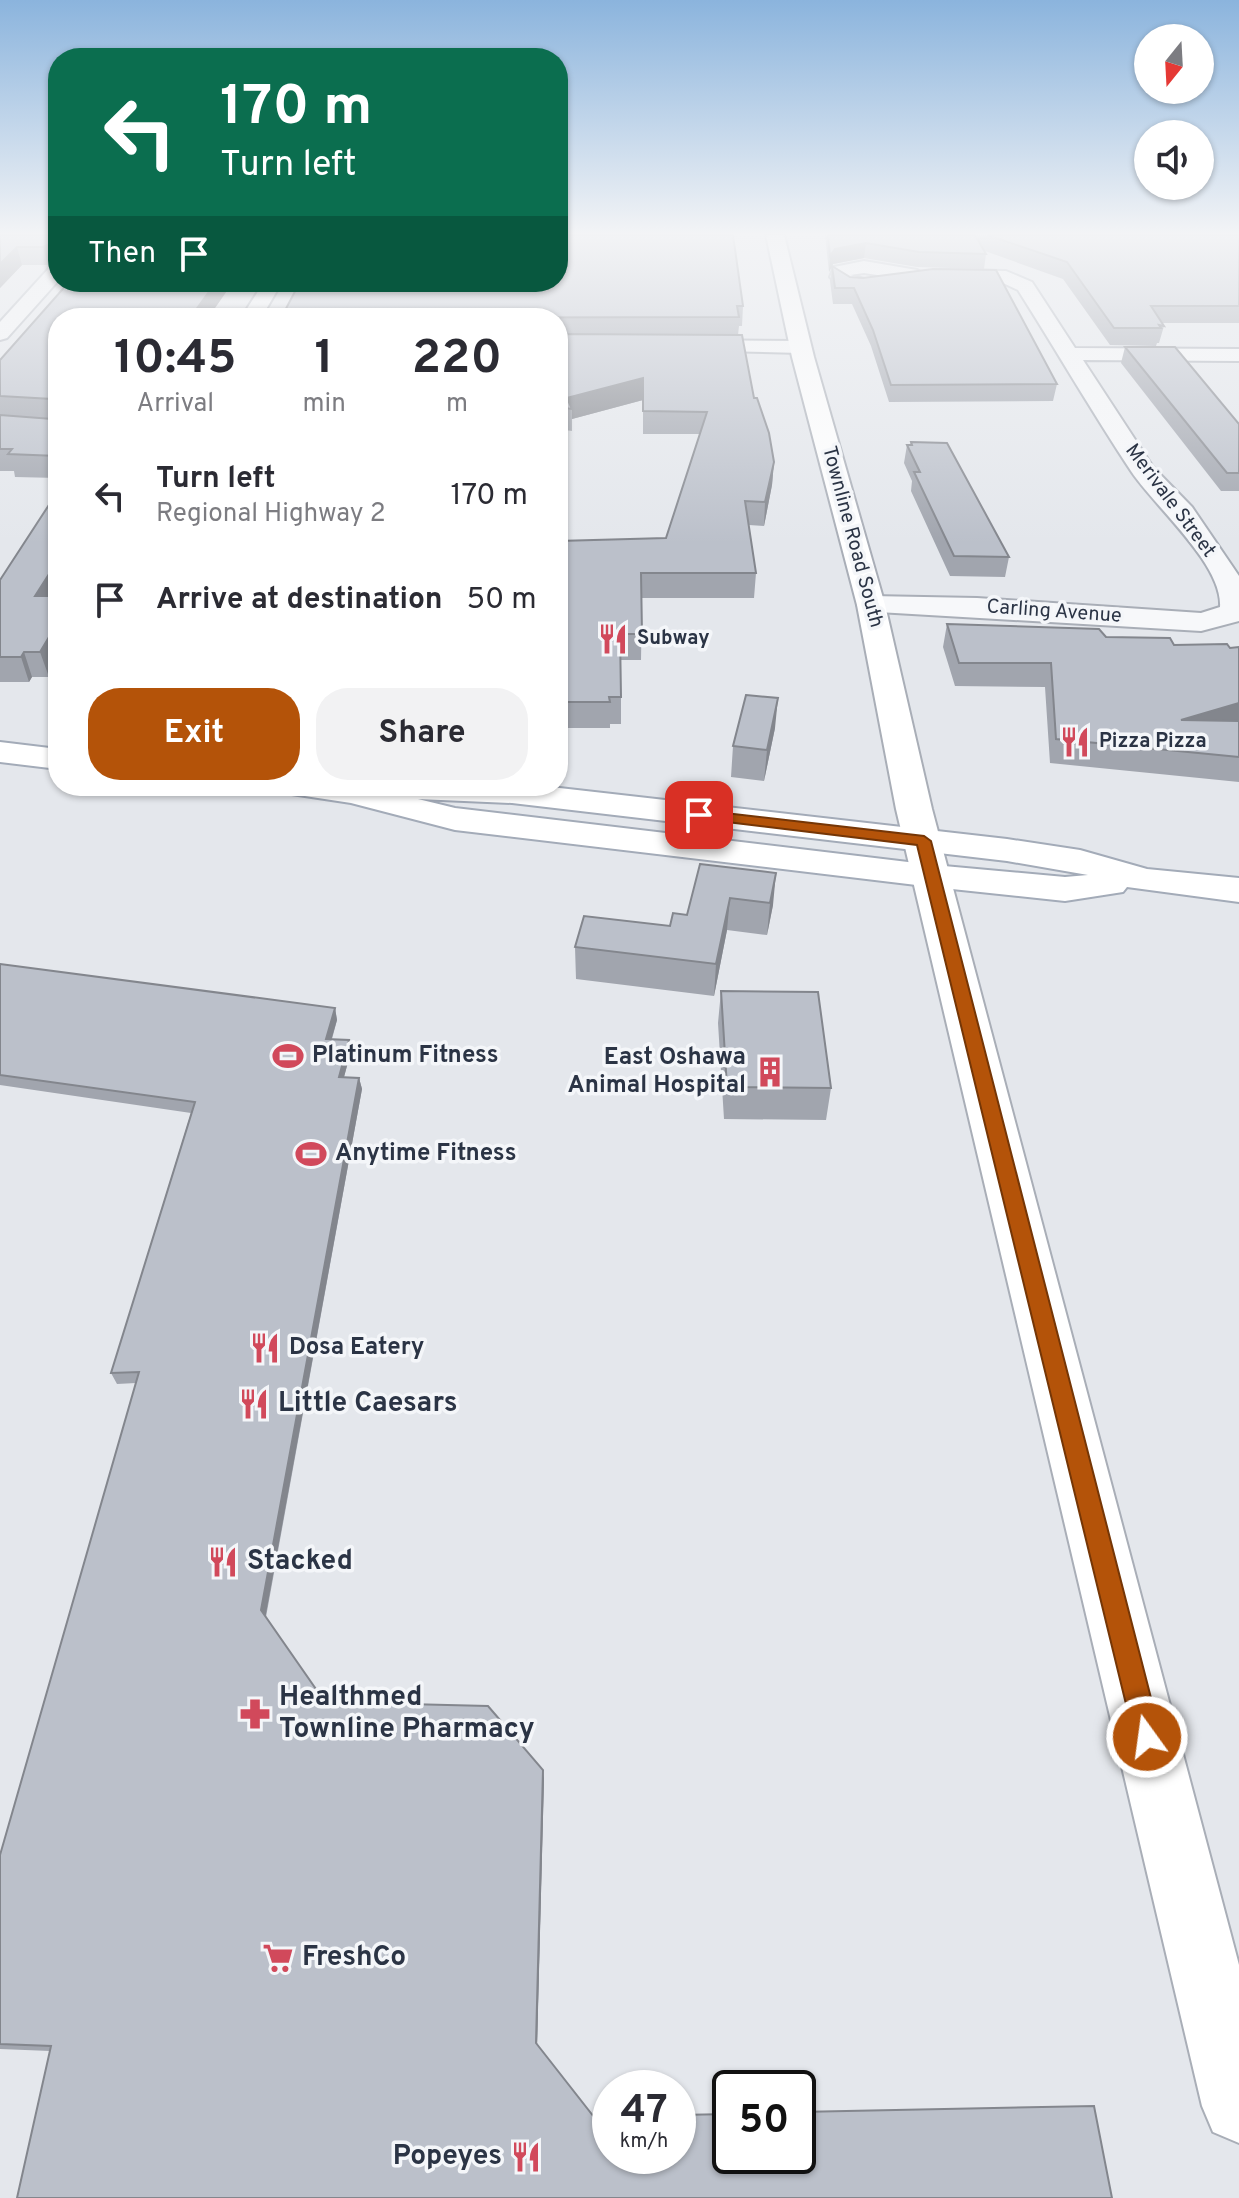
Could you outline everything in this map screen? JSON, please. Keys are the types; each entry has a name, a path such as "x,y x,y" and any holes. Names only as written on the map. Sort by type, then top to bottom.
{"main road":[{"name":"Townline Road South","path":"799,338 871,605 928,858 1239,2106"},
{"path":"0,752 48,758"},
{"path":"363,796 455,819 928,858 1065,889 1144,880 1239,890"}],"street":[{"name":"Merivale Street","path":"1059,338 1144,472 1183,513 1228,581 1235,602 1234,611"},
{"path":"668,346 801,347"},
{"path":"1069,354 1239,355"},
{"name":"Carling Avenue","path":"871,605 977,607 1201,622 1222,619 1234,611"}],"building":[{"path":"20,338 48,338 48,399 0,396 0,360"},
{"path":"568,338 742,338 754,398 757,398 769,433 774,462 765,502 745,501 756,573 641,573 642,634 620,634 621,697 609,697 610,702 568,702 568,541 666,538 707,412 643,411 643,378 568,398"},
{"path":"875,338 1032,338 1057,384 891,385"},
{"path":"1125,347 1175,347 1239,424 1239,473 1227,473"},
{"path":"0,415 48,419 48,456 8,454 12,449 0,449"},
{"path":"911,442 947,443 1009,557 954,556 914,472 920,472 907,445 912,445"},
{"path":"48,506 48,576 35,596 48,596 48,639 40,652 24,652 21,657 0,657 0,580"},
{"path":"947,624 1099,629 1106,637 1170,638 1174,645 1227,644 1230,648 1239,647 1239,703 1181,720 1239,721 1239,757 1056,739 1051,663 959,663"},
{"path":"746,695 778,698 767,750 733,746"},
{"path":"700,864 776,873 770,903 730,898 716,964 575,947 584,916 670,926 673,913 687,915"},
{"path":"0,964 335,1008 326,1039 349,1040 339,1077 359,1078 261,1610 325,1702 488,1706 543,1770 536,2043 592,2114 592,2174 696,2174 696,2115 712,2114 712,2174 816,2174 816,2112 1094,2106 1112,2198 17,2198 51,2046 0,2044 0,1855 139,1372 111,1373 195,1102 0,1075"},
{"name":"East Oshawa Animal Hospital","path":"721,991 818,992 831,1088 727,1087"}],"place":[{"name":"Subway","path":"613,639"},
{"name":"Pizza Pizza","path":"1075,742"},
{"name":"Platinum Fitness","path":"288,1056"},
{"name":"East Oshawa Animal Hospital","path":"770,1072"},
{"name":"Anytime Fitness","path":"311,1154"},
{"name":"Dosa Eatery","path":"265,1348"},
{"name":"Little Caesars","path":"254,1404"},
{"name":"Stacked","path":"223,1562"},
{"name":"Healthmed Townline Pharmacy","path":"255,1714"},
{"name":"FreshCo","path":"278,1958"},
{"name":"Popeyes","path":"526,2157"}],"route":[{"path":"699,815 924,841 1147,1737"}]}
